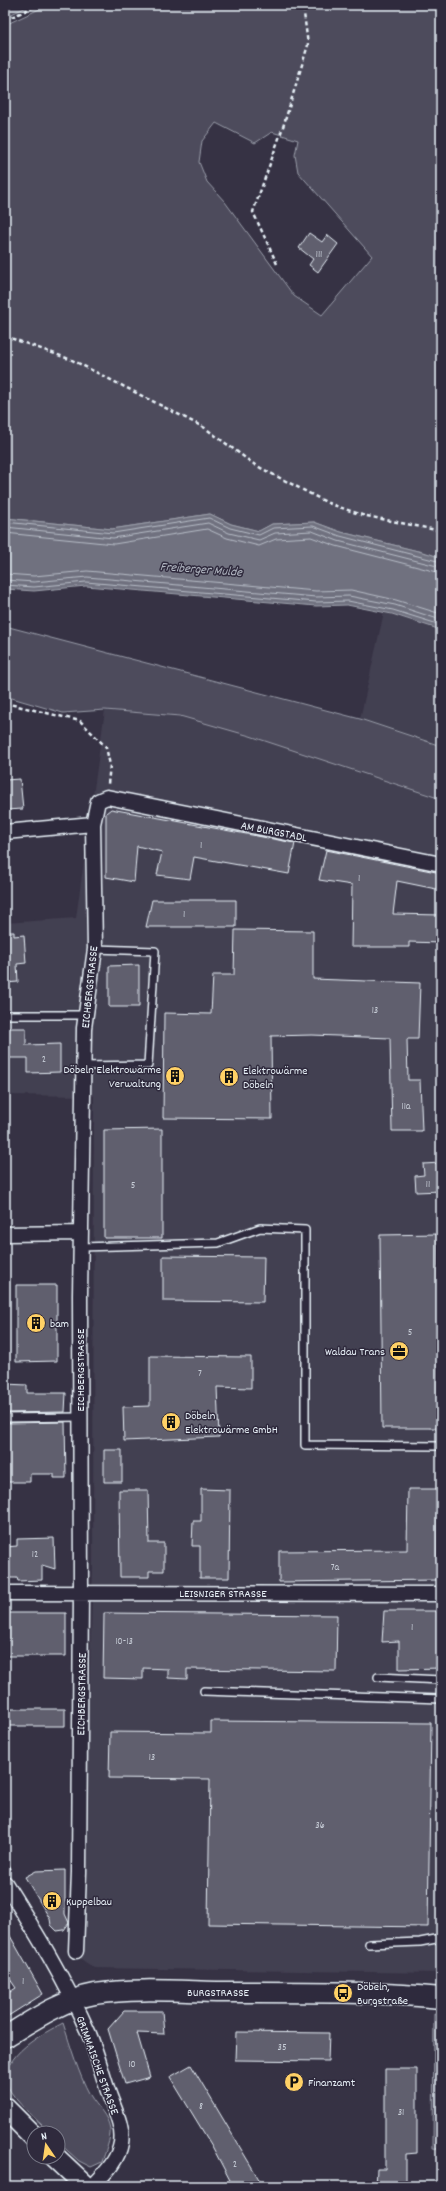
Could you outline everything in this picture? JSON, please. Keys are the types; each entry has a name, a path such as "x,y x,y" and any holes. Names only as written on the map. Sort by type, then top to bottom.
{"main road":[{"name":"BURGSTRASSE","path":"5,2037 38,2017 73,2000 95,1994 128,1991 295,1992 441,1998"},
{"path":"5,2108 26,2129"},
{"path":"64,2165 86,2186"}],"street":[{"name":"EICHBERGSTRASSE","path":"76,1951 79,1872 82,1592 80,1417 84,1015 94,949 93,824 98,801 107,797"},
{"name":"AM BURGSTADL","path":"107,797 441,864"},
{"path":"5,832 93,824"},
{"path":"5,1234 81,1240"},
{"name":"LEISNIGER STRASSE","path":"5,1593 441,1594"},
{"name":"GRIMMAISCHE STRASSE","path":"5,1883 73,2000 89,2035 121,2131 121,2143 117,2156 93,2186"}],"lane":[{"path":"83,1066 148,1065 155,951 94,949"},
{"path":"5,1015 84,1015"},
{"path":"81,1240 218,1243 260,1228 305,1230 305,1445 441,1446"},
{"path":"5,1418 80,1417"},
{"path":"378,1678 441,1680"},
{"path":"204,1691 441,1699"},
{"path":"369,1944 420,1942 441,1938"}],"path":[{"path":"5,20 38,5"},
{"path":"277,264 253,212 284,124 308,45 304,5"},
{"path":"5,336 72,360 205,428 255,465 328,503 362,515 441,531"},
{"path":"5,703 80,721 106,747 110,765 107,797"}],"shaded area":[{"path":"5,5 31,5 5,17"},
{"path":"48,5 441,5 441,558 341,532 314,522 272,524 259,531 231,524 210,514 112,529 5,518 5,25","holes":["216,123 255,143 272,132 298,140 295,155 298,172 372,256 322,315 294,296 225,202 207,182 199,162 202,141"]},
{"path":"384,612 441,630 441,746 360,719"},
{"path":"5,626 360,719 441,746 441,799 250,736 180,716 105,710 63,713 5,696"},
{"path":"105,710 180,716 250,736 441,799 441,1973 94,1968 81,1959 93,1568 94,1096 5,1095 5,923 76,918"},
{"path":"434,2014 441,2016 441,2149 433,2148"},
{"path":"63,2023 82,2078 90,2095 102,2111 109,2124 109,2142 102,2162 91,2167 79,2161 66,2149 66,2125 42,2125 21,2105 7,2085 7,2074 10,2064 25,2046"}],"water":[{"name":"Freiberger Mulde","path":"210,514 231,524 259,531 272,524 314,522 341,532 441,558 441,630 392,614 347,605 316,606 86,586 34,591 5,589 5,518 112,529"}],"building":[{"path":"309,233 322,242 327,235 338,244 318,272 309,265 313,259 299,248"},
{"path":"20,779 23,809 5,810 5,780"},
{"path":"111,809 295,843 289,874 194,857 190,879 157,875 162,852 137,846 134,882 106,877 106,813"},
{"path":"326,850 441,873 441,890 397,881 393,914 441,915 441,943 409,942 409,947 351,947 352,885 319,880"},
{"path":"152,900 236,900 236,927 146,927"},
{"path":"235,930 313,931 313,979 420,983 418,1039 407,1039 408,1080 420,1080 422,1131 392,1131 390,1038 312,1035 271,1036 272,1119 163,1118 164,1013 211,1014 213,975 234,975"},
{"path":"5,932 14,932 14,936 24,935 26,963 17,964 18,982 5,983"},
{"path":"139,965 139,1007 109,1007 109,966"},
{"path":"5,1028 26,1028 26,1045 60,1044 60,1072 28,1073 28,1058 5,1058"},
{"path":"162,1129 162,1238 104,1238 104,1130"},
{"path":"441,1163 441,1191 416,1192 415,1176 424,1175 423,1164"},
{"path":"438,1234 440,1428 382,1428 380,1235"},
{"path":"163,1256 264,1257 263,1302 163,1301"},
{"name":"bam","path":"16,1285 57,1285 57,1361 16,1362"},
{"path":"150,1356 251,1357 251,1388 217,1387 219,1437 124,1441 123,1407 150,1406"},
{"path":"5,1384 27,1385 27,1393 66,1393 65,1412 5,1413"},
{"path":"65,1422 66,1478 54,1478 54,1474 30,1474 30,1482 5,1482 5,1423"},
{"path":"104,1450 122,1450 122,1482 104,1482"},
{"path":"201,1489 230,1490 229,1578 200,1578 200,1546 192,1546 193,1521 201,1521"},
{"path":"408,1489 438,1489 437,1580 279,1582 279,1551 407,1550"},
{"path":"119,1490 148,1490 149,1543 164,1543 164,1571 149,1571 149,1577 120,1577"},
{"path":"54,1538 55,1569 42,1565 42,1580 18,1581 17,1578 5,1578 5,1547 17,1546 17,1539"},
{"path":"384,1611 441,1611 441,1668 399,1669 399,1641 382,1642"},
{"path":"5,1613 66,1613 66,1656 5,1656"},
{"path":"104,1613 337,1615 336,1671 187,1669 187,1679 168,1678 168,1669 143,1668 143,1679 103,1678"},
{"path":"5,1709 65,1709 65,1726 5,1726"},
{"path":"211,1721 431,1723 428,1927 208,1924 210,1779 109,1778 110,1732 211,1733"},
{"name":"Kuppelbau","path":"65,1870 65,1914 69,1923 64,1930 57,1931 51,1925 50,1919 25,1877 36,1871"},
{"path":"5,1927 43,1994 5,2018 5,1995 16,1988 5,1972"},
{"path":"124,2011 162,2011 164,2034 137,2033 150,2077 125,2084 108,2029"},
{"path":"236,2032 329,2033 328,2061 235,2060"},
{"path":"191,2065 263,2186 233,2186 212,2146 170,2077"},
{"path":"385,2069 417,2069 417,2153 406,2154 406,2186 376,2186 377,2169 385,2169"}],"place":[{"name":"Döbeln Elektrowärme Verwaltung","path":"175,1076"},
{"name":"Elektrowärme Döbeln","path":"229,1077"},
{"name":"bam","path":"36,1323"},
{"name":"Waldau Trans","path":"399,1351"},
{"name":"Döbeln Elektrowärme GmbH","path":"171,1422"},
{"name":"Kuppelbau","path":"52,1901"},
{"name":"Döbeln, Burgstraße","path":"343,1993"},
{"name":"Finanzamt","path":"294,2082"}]}
